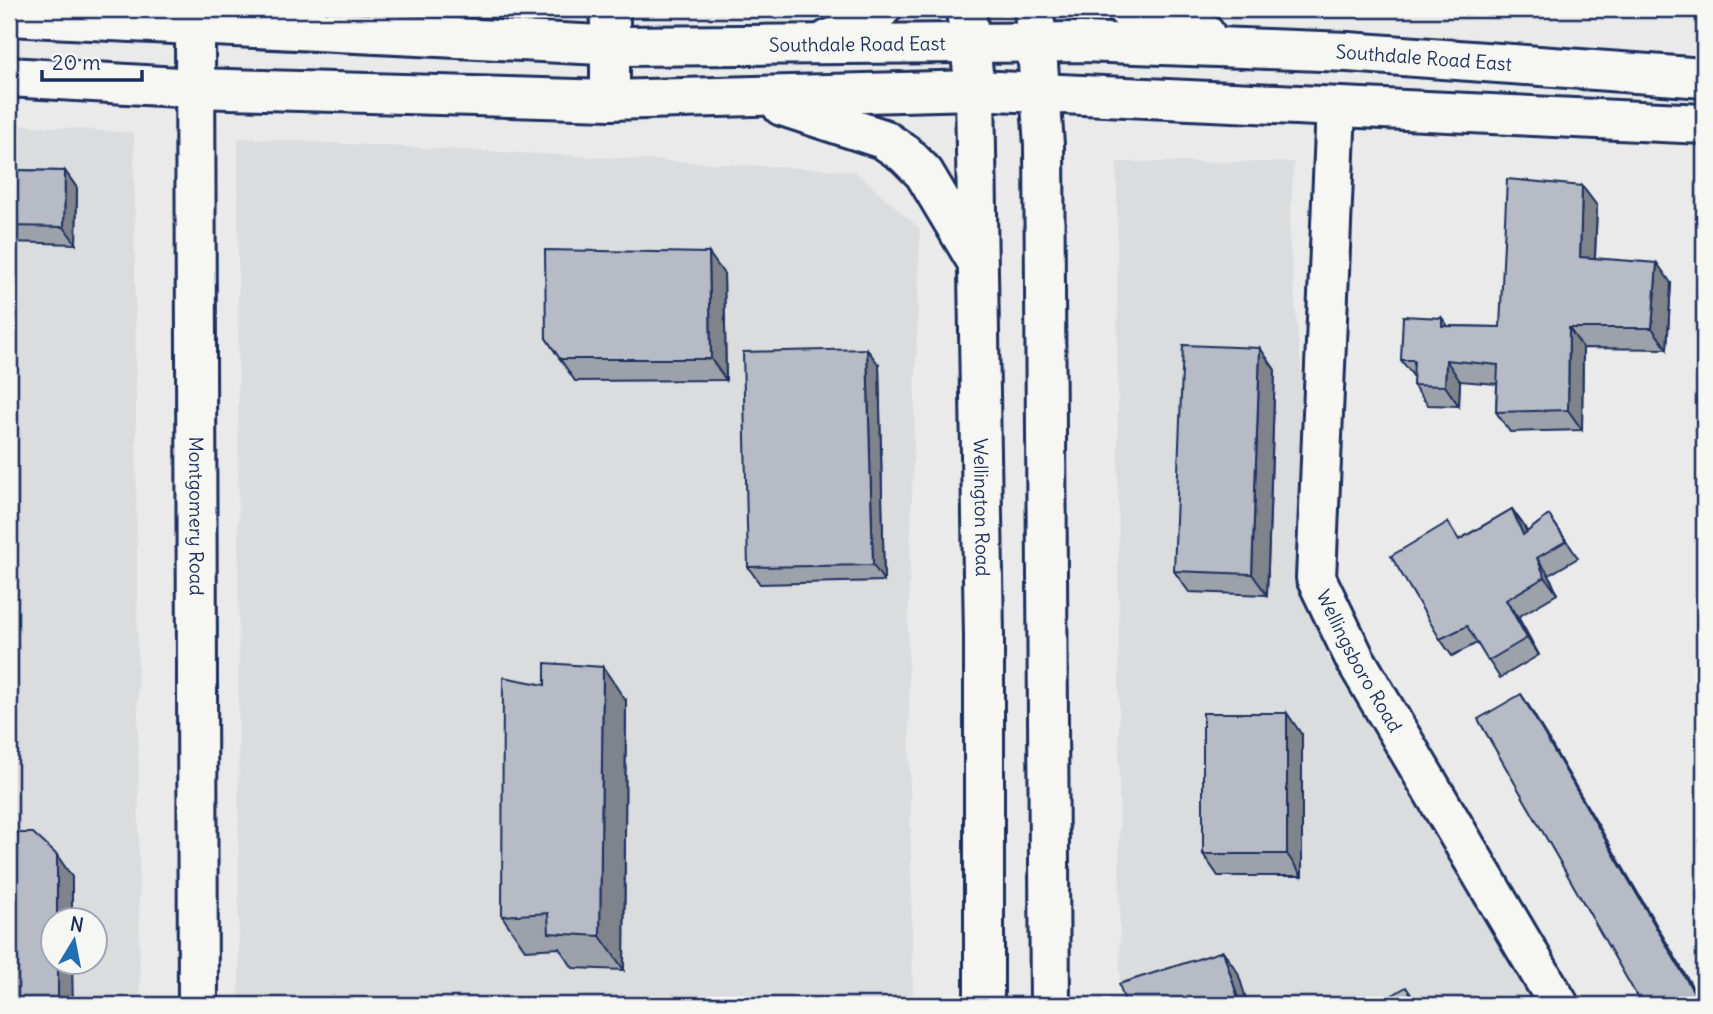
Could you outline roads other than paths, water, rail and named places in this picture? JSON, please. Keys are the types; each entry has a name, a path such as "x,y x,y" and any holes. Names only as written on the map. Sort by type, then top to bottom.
{"main road":[{"path":"820,44 861,27 880,9"},
{"path":"1127,9 1243,48"},
{"name":"Southdale Road East","path":"9,16 195,26 610,27 820,44 968,25 1035,25 1243,48 1362,53 1704,78"},
{"name":"Wellington Road","path":"968,25 975,90 984,650 984,1005"},
{"path":"1035,25 1044,145 1045,207 1050,1005"},
{"name":"Montgomery Road","path":"195,26 198,1005"},
{"path":"610,27 610,100"},
{"path":"9,77 195,88 610,100 975,90 1704,124"},
{"path":"750,96 883,139 905,154 924,173 977,262"},
{"name":"Wellingsboro Road","path":"1336,107 1316,578 1355,659 1559,1005"}]}
